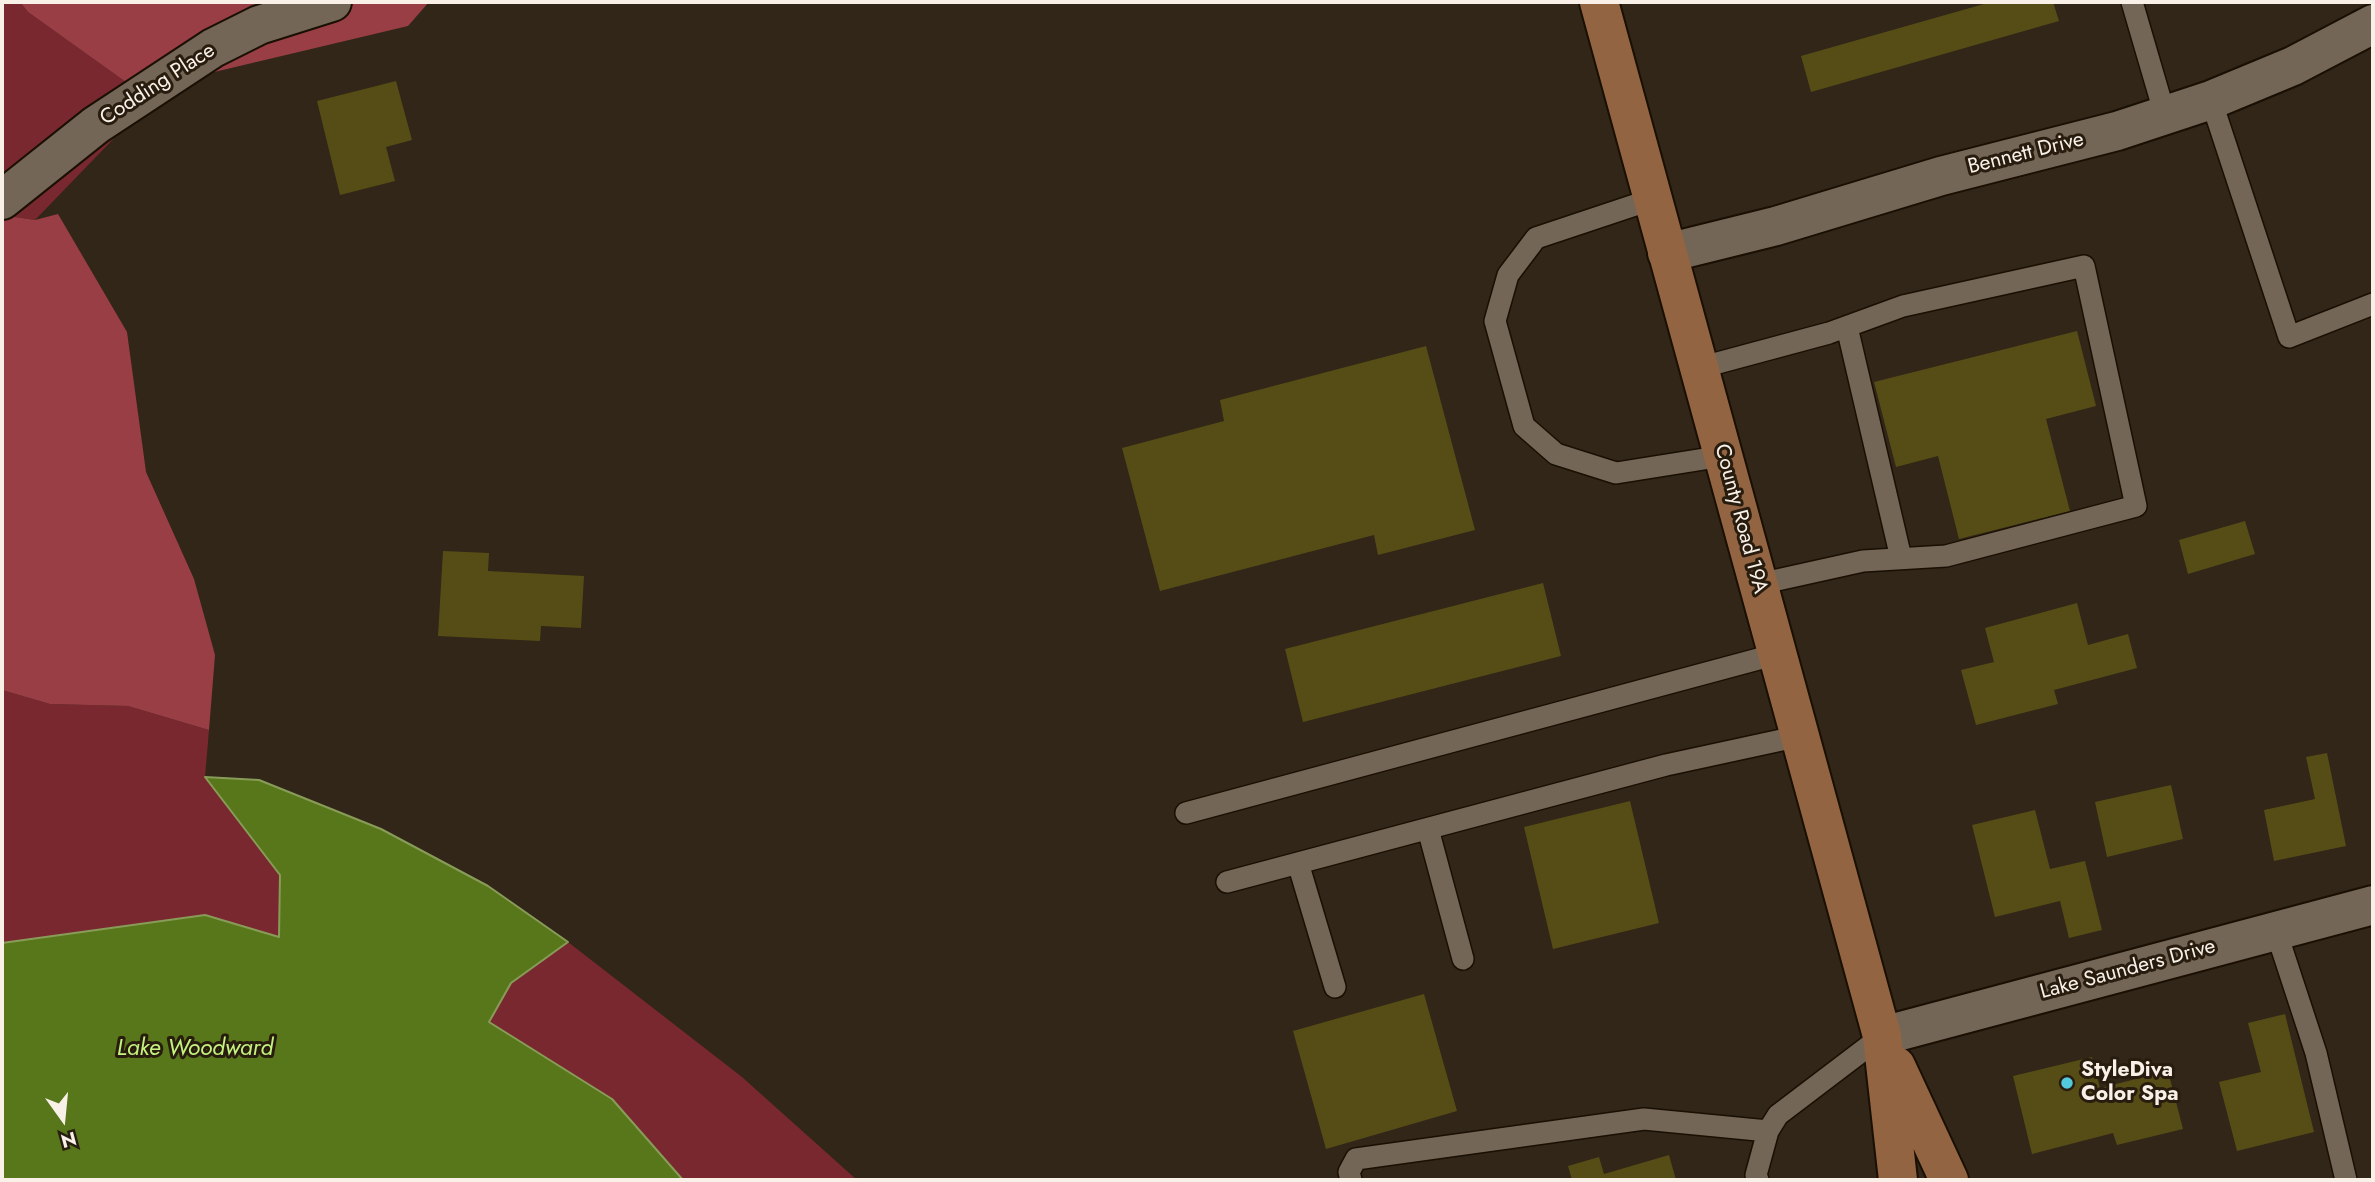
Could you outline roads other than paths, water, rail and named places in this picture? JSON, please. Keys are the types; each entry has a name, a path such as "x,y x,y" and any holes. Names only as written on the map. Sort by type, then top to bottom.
{"main road":[{"name":"County Road 19A","path":"1600,2 1882,1035"},
{"path":"1882,1035 1898,1180"},
{"path":"1882,1035 1950,1180"}],"street":[{"name":"Codding Place","path":"2,200 96,125 213,48 260,25 332,2"},
{"name":"Bennett Drive","path":"1667,253 1776,226 1941,176 2117,131 2211,100 2293,66 2373,24"},
{"name":"Lake Saunders Drive","path":"1882,1035 2373,905"}],"lane":[{"path":"2132,2 2165,115"},
{"path":"2211,100 2289,337 2373,304"},
{"path":"1653,199 1536,238 1508,275 1496,321 1524,426 1556,454 1616,473 1723,456"},
{"path":"1699,368 1847,327 1903,306 2084,266 2136,506 1946,555 1863,561 1759,584"},
{"path":"1847,327 1900,558"},
{"path":"1186,814 1777,654"},
{"path":"1227,882 1666,765 1800,736"},
{"path":"1428,829 1463,959"},
{"path":"1298,863 1335,987"},
{"path":"2276,931 2316,1053 2346,1180"},
{"path":"1758,1180 1756,1175 1768,1131 1778,1115 1882,1035"},
{"path":"1351,1180 1349,1172 1356,1159 1644,1119 1768,1131"}],"water":[{"name":"Lake Woodward","path":"205,777 259,780 381,829 488,886 568,942 511,983 489,1022 612,1099 683,1180 2,1180 2,943 205,915 279,937 280,875"}],"place":[{"name":"StyleDiva Color Spa","path":"2067,1083"}]}
